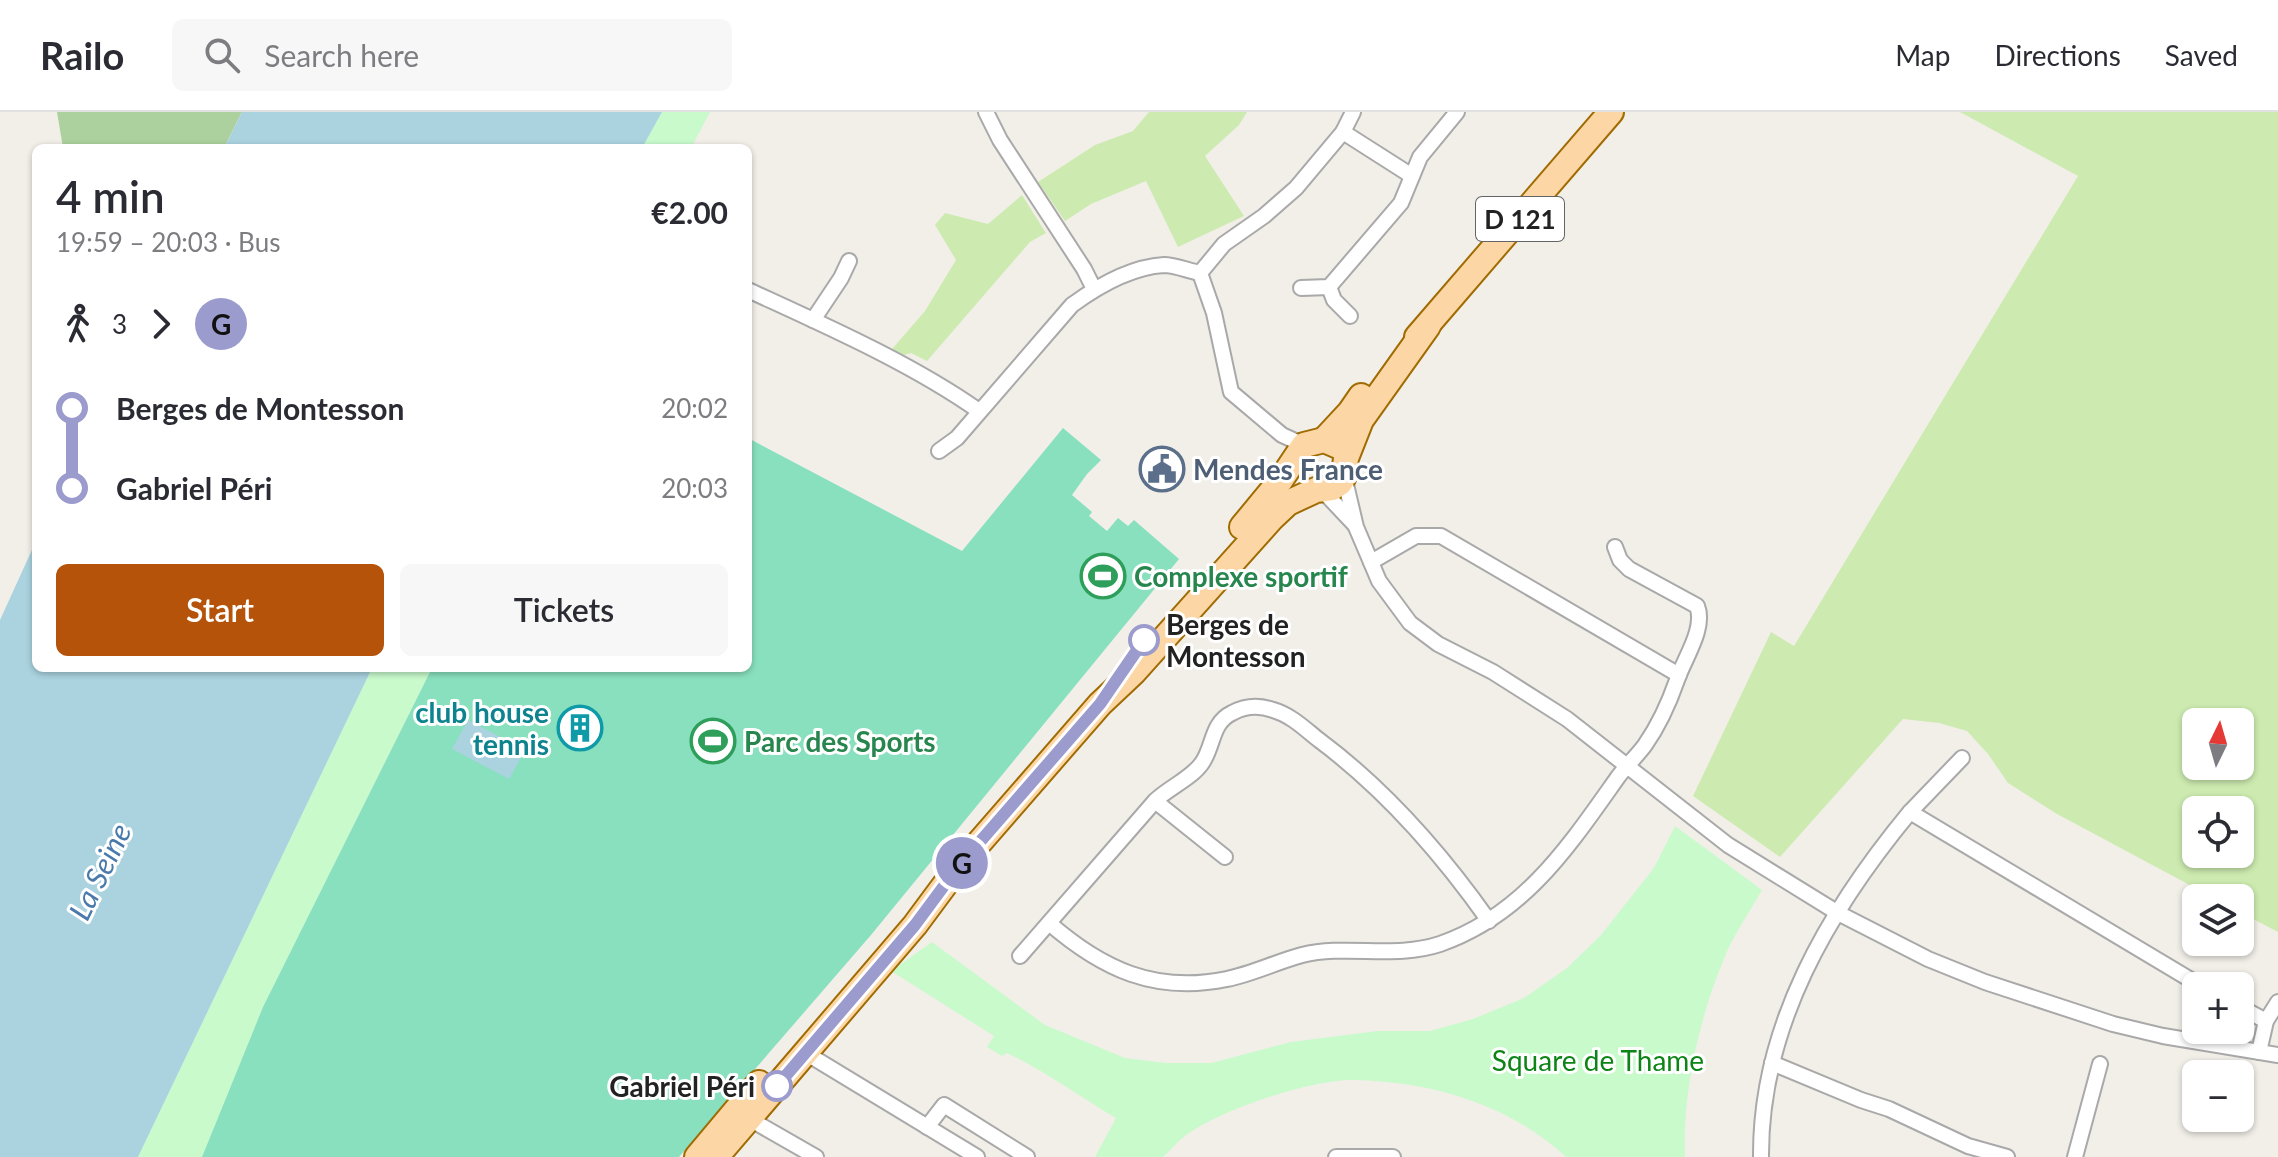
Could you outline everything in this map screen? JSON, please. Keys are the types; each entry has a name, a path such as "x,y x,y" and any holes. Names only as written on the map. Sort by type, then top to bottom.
{"main road":[{"name":"D 121","path":"1100,704 1144,640 1308,448 1350,412 1370,383 1428,326 1611,112"},
{"name":"D 121","path":"1345,467 1361,420 1428,326"},
{"path":"1337,446 1345,467 1332,488 1319,490 1303,483 1298,476 1308,448 1337,446"},
{"name":"D 121","path":"799,1048 915,925 958,867 1100,704 1134,672 1272,518 1288,503 1319,490"},
{"name":"D 121","path":"716,1157 746,1115 852,985 861,965 904,917 958,867"},
{"name":"D 121","path":"697,1157 746,1115"}],"street":[{"path":"986,112 1000,140 1094,289"},
{"path":"1200,273 1224,244 1264,216 1296,188 1343,132 1353,112"},
{"path":"1301,288 1329,287 1401,203 1420,157 1457,112"},
{"path":"1343,132 1412,176"},
{"path":"813,320 849,261"},
{"path":"939,451 957,438 1072,305 1094,289 1130,273 1165,265 1200,273"},
{"path":"1200,273 1214,313 1231,392 1282,435 1308,448"},
{"path":"1329,287 1334,300 1350,316"},
{"path":"752,292 952,392 979,411"},
{"path":"1345,467 1356,527"},
{"path":"1319,490 1356,527 1376,559 1386,591 1410,623 1438,644 1493,672 1567,719 1728,845 1838,913 1928,959 2050,1005 2163,1036 2278,1055"},
{"path":"1376,559 1416,536 1441,536 1679,675"},
{"path":"1049,923 1080,950 1136,976 1170,983 1202,983 1229,979 1304,955 1352,950 1409,950 1438,945 1489,921 1515,904 1567,850 1626,765 1643,747 1661,720 1692,645 1700,614 1697,606 1629,569 1620,560 1615,547"},
{"path":"1020,956 1155,801 1201,765 1215,729 1223,718 1244,708 1259,707 1286,715 1354,766 1388,798 1461,880 1489,921"},
{"path":"1761,1157 1763,1115 1772,1063 1801,976 1886,841 1962,758"},
{"path":"1155,801 1225,857"},
{"path":"1910,812 2182,975"},
{"path":"2259,1052 2266,1021 2278,1002"},
{"path":"2254,1015 2266,1021"},
{"path":"799,1048 977,1157"},
{"path":"1772,1063 1889,1109 1966,1152 2007,1157"},
{"path":"2075,1157 2100,1064"},
{"path":"927,1127 944,1105 1027,1157"},
{"path":"746,1115 816,1157"},
{"path":"1336,1157 1393,1157"}],"green space":[{"path":"57,112 242,112 226,144 62,144"},
{"path":"662,112 710,112 693,144 644,144"},
{"path":"1149,112 1247,112 1239,125 1205,156 1244,216 1178,247 1146,181 1091,204 1065,221 1038,182 1095,145 1133,131"},
{"path":"1960,112 2278,112 2278,932 2254,919 2254,884 2188,884 2057,814 2008,783 1967,731 1939,723 1903,719 1780,857 1693,796 1771,632 1794,646 2078,176"},
{"path":"1022,195 1046,233 1030,242 927,361 892,349 925,311 956,260 935,225 945,213 988,224"},
{"name":"Parc des Sports","path":"1063,428 1101,460 1072,495 1092,512 1089,516 1107,531 1118,518 1128,526 1134,520 1179,559 871,935 679,1157 202,1157 263,1007 430,672 752,672 752,440 962,551"},
{"path":"370,672 430,672 263,1007 202,1157 138,1157"},
{"name":"Square de Thame","path":"1675,826 1762,890 1727,952 1707,1007 1689,1083 1685,1157 1566,1157 1519,1123 1467,1099 1410,1085 1352,1080 1313,1085 1242,1107 1200,1126 1163,1157 1095,1157 1116,1118 1021,1060 1007,1053 1002,1056 987,1047 994,1036 891,971 932,942 1045,1025 1125,1058 1166,1063 1211,1063 1291,1042 1378,1031 1430,1031 1473,1019 1524,998 1567,968 1601,935 1654,868"}],"water":[{"path":"242,112 662,112 644,144 226,144"},
{"name":"La Seine","path":"32,550 32,672 370,672 138,1157 0,1157 0,620"},
{"path":"468,720 525,750 509,779 452,749"}],"bus line":[{"name":"G","path":"777,1086 915,925 958,867 1100,704 1144,640"}],"place":[{"name":"Mendes France","path":"1162,469"},
{"name":"Complexe sportif","path":"1103,576"},
{"name":"Berges de Montesson","path":"1144,640"},
{"name":"club house tennis","path":"580,728"},
{"name":"Parc des Sports","path":"713,741"},
{"name":"Gabriel Péri","path":"777,1086"}]}
